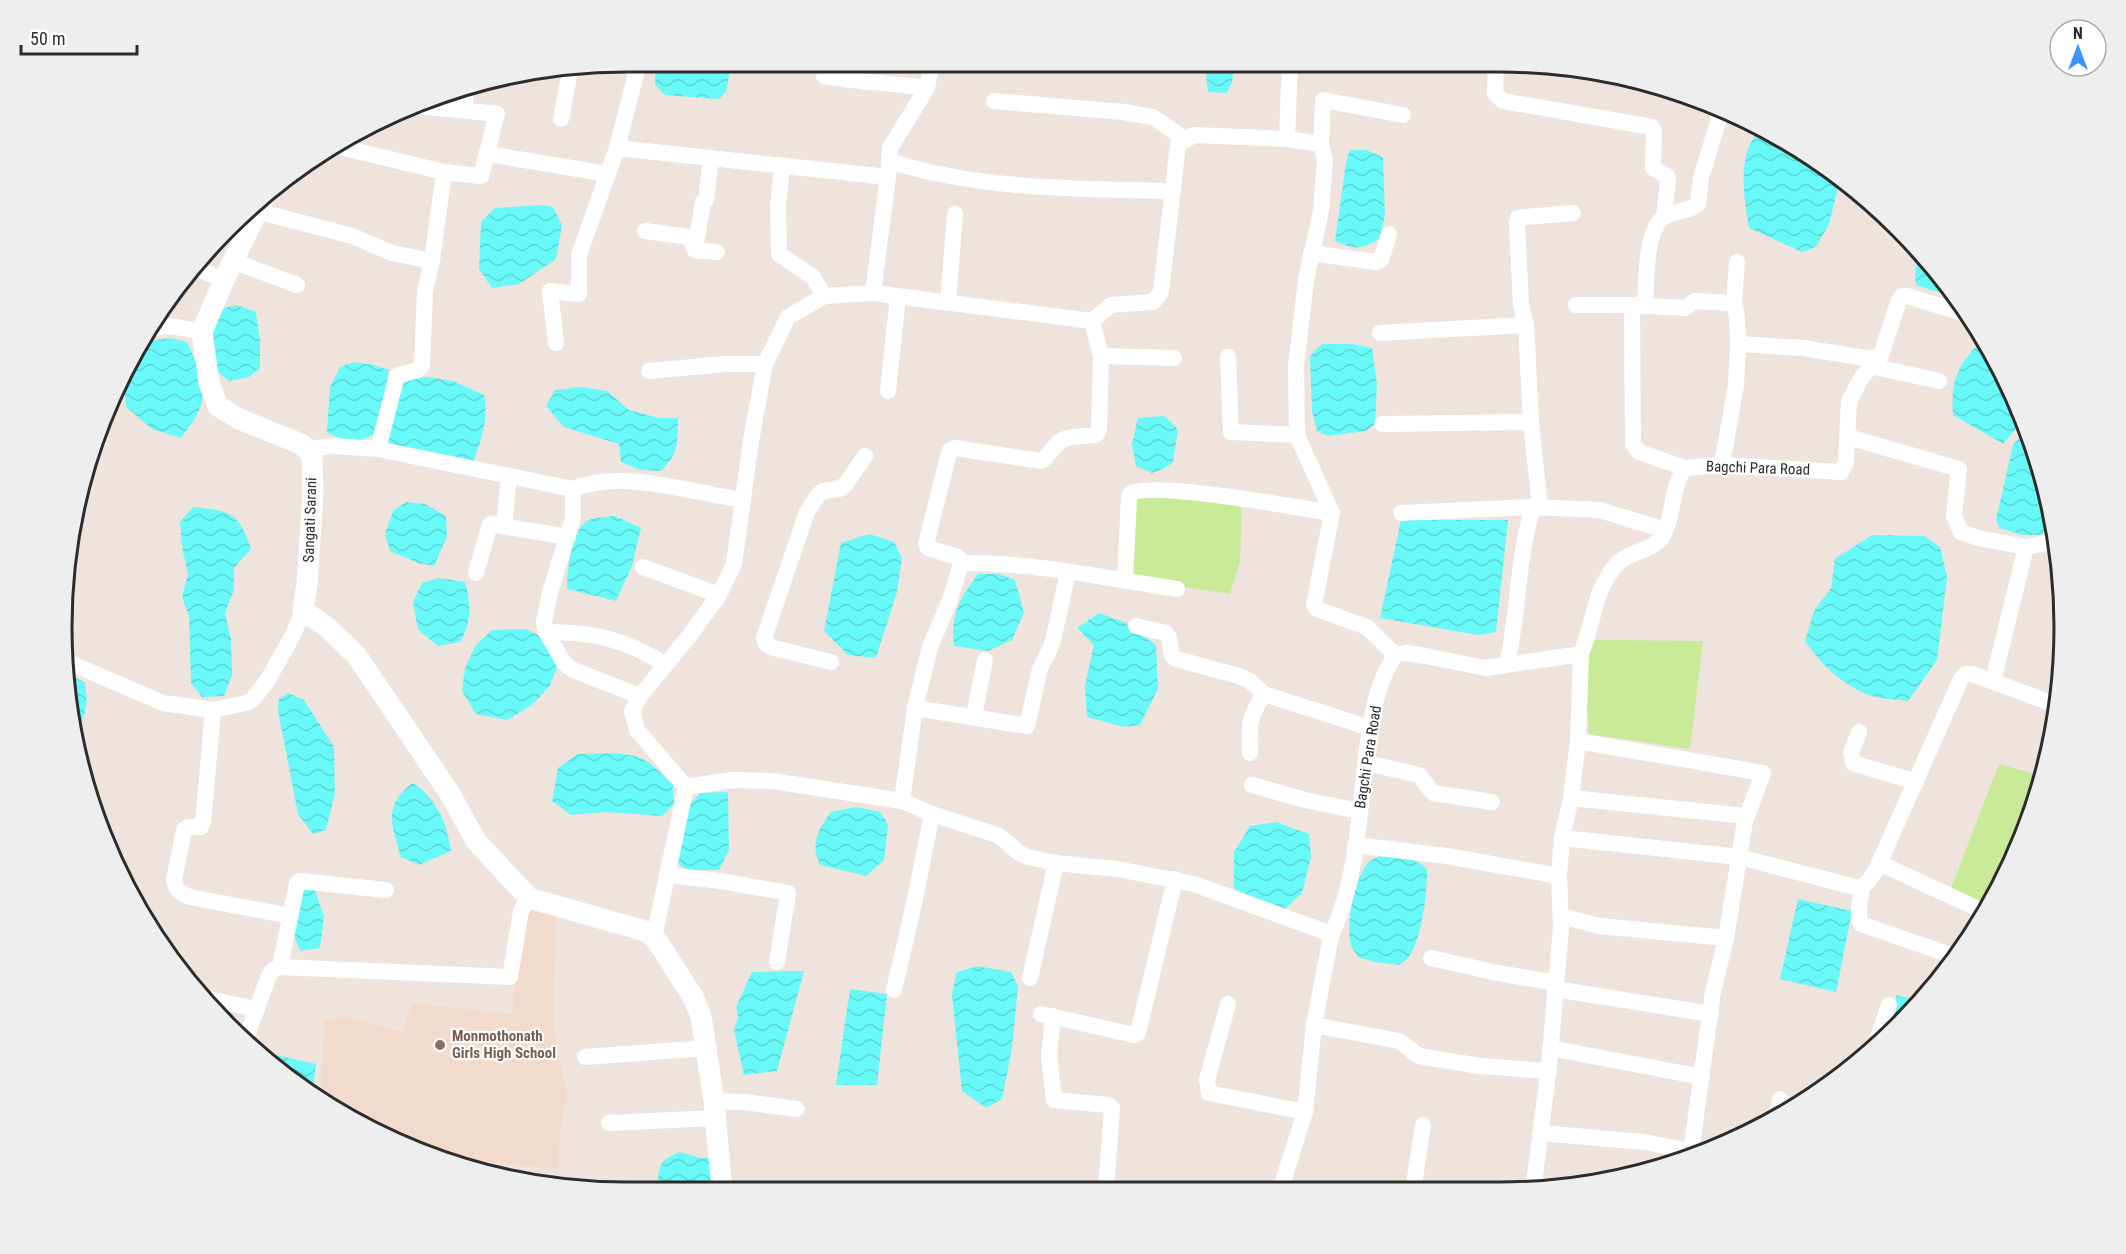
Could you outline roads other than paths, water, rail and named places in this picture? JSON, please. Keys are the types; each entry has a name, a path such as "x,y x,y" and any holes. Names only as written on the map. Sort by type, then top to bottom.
{"street":[{"path":"556,343 550,291 579,294 579,255 617,148 636,72"},
{"path":"873,293 890,148 927,88 930,72"},
{"path":"1287,139 1290,72"},
{"path":"1496,72 1495,94 1503,101 1652,127 1654,131 1653,168 1667,176 1668,179 1664,217"},
{"path":"561,119 569,75"},
{"path":"824,76 868,83 927,88"},
{"path":"464,110 465,96"},
{"path":"1403,115 1323,100 1321,144 1325,160 1321,211 1306,279 1296,366 1297,435 1332,513 1315,607 1367,627 1395,655 1406,653 1485,668 1581,654"},
{"path":"994,102 1124,112 1153,117 1186,140"},
{"path":"346,148 444,172 481,176 497,114 433,107"},
{"path":"1685,468 1639,452 1633,444 1638,305 1655,226 1664,217 1698,204 1701,178 1718,117"},
{"path":"686,787 637,730 632,711 639,696 690,635 719,595 734,564 742,500 765,364 788,317 824,296 873,293 1092,321 1111,305 1153,302 1161,292 1179,144 1194,135 1287,139 1321,144"},
{"path":"617,148 782,166 921,171 1042,186 1173,191"},
{"path":"488,154 608,174"},
{"path":"695,250 703,202 706,200 711,158"},
{"path":"782,166 778,207 779,254 813,277 824,296"},
{"path":"378,449 397,376 418,370 422,366 425,291 432,261 444,172"},
{"path":"1507,664 1514,633 1524,537 1536,508 1526,325 1521,306 1517,224 1518,218 1573,213"},
{"path":"948,303 955,214"},
{"path":"254,217 352,236 392,253 432,261"},
{"path":"248,222 202,332 209,384 218,406 239,419 308,448 334,446 378,449 573,489 598,481 641,481 742,500"},
{"path":"645,231 689,237 695,250"},
{"path":"1311,253 1376,262 1384,255 1389,234"},
{"path":"695,250 717,252"},
{"path":"1722,465 1736,384 1738,344 1734,303 1737,262"},
{"path":"203,269 228,271 297,285"},
{"name":"Bagchi Para Road","path":"1665,530 1674,488 1685,468 1722,465 1841,472 1846,463 1849,401 1862,377 1876,362 1899,300 1902,296 1912,297 1954,310"},
{"path":"888,391 898,297"},
{"path":"1576,305 1685,308 1695,301 1734,303"},
{"path":"902,801 915,708 930,647 950,600 961,563 958,557 928,548 926,544 950,450 955,448 1041,461 1065,439 1096,435 1099,430 1101,356 1092,321"},
{"path":"1380,333 1526,325"},
{"path":"161,326 202,332"},
{"path":"1738,344 1803,348 1855,356 1939,381"},
{"path":"1101,356 1174,358"},
{"path":"1228,357 1231,432 1297,435"},
{"path":"649,371 726,364 765,364"},
{"path":"1382,424 1531,422"},
{"path":"1848,437 1957,467 1959,470 1954,516 1961,532 1978,538 2026,547 2047,543"},
{"name":"Sangati Sarani","path":"73,664 163,704 213,710 246,704 253,699 267,681 303,611 308,583 313,495 312,458 308,448"},
{"path":"831,662 774,648 766,644 764,638 807,512 823,490 838,489 845,485 865,456"},
{"path":"504,525 509,477"},
{"path":"573,489 573,518 550,592 544,622 546,632 564,663 573,670 639,696"},
{"path":"1125,581 1129,498 1130,494 1138,490 1182,490 1332,513"},
{"path":"1401,513 1536,508 1600,510 1665,530 1655,544 1632,554 1616,565 1599,590 1589,635 1581,654 1578,741 1571,798 1562,838 1559,876 1561,916 1549,1071 1534,1181"},
{"path":"476,573 490,524 568,537"},
{"path":"1994,681 2026,547"},
{"path":"961,563 1068,572 1177,589"},
{"path":"643,567 719,595"},
{"path":"915,708 1027,726 1040,669 1052,645 1068,572"},
{"path":"303,611 327,627 357,656 450,794 476,841 529,898 645,931 654,937 693,997 701,1016 715,1110 721,1182"},
{"path":"1136,626 1166,633 1169,637 1172,656 1176,659 1239,676 1250,681 1264,694 1370,728"},
{"path":"546,632 576,632 623,642 665,664"},
{"name":"Bagchi Para Road","path":"1283,1182 1305,1113 1314,1025 1330,936 1340,917 1355,845 1372,712 1389,664 1395,655"},
{"path":"974,716 985,660"},
{"path":"1562,838 1740,857 1862,887 1880,863 1965,674 1994,681 2049,702"},
{"path":"1250,753 1250,724 1253,710 1264,694"},
{"path":"213,710 203,823 201,827 188,827 184,831 174,886 190,897 290,916"},
{"path":"1859,732 1851,753 1853,763 1916,782"},
{"path":"1578,741 1763,773 1746,816 1726,938 1713,992 1696,1146"},
{"path":"1366,763 1419,775 1433,793 1492,802"},
{"path":"686,787 733,780 773,781 902,801 932,814 994,834 1028,857 1175,879 1323,931 1330,936"},
{"path":"1252,785 1305,800 1359,811"},
{"path":"654,937 686,787"},
{"path":"1571,798 1746,816"},
{"path":"894,990 932,814"},
{"path":"1355,845 1447,856 1559,876"},
{"path":"1030,978 1056,863"},
{"path":"1880,863 1977,909"},
{"path":"667,875 721,881 788,894 777,962"},
{"path":"1107,1182 1112,1108 1108,1105 1054,1100 1048,1056 1047,1015 1134,1035 1138,1033 1175,879"},
{"path":"280,967 297,884 300,881 386,890"},
{"path":"1862,887 1858,912 1858,921 1861,924 1947,954"},
{"path":"248,1032 269,976 273,970 280,967 507,978 511,975 521,911 529,898"},
{"path":"1561,916 1599,926 1726,938"},
{"path":"1431,958 1556,986 1711,1014"},
{"path":"218,1001 257,1009"},
{"path":"1228,1004 1207,1080 1209,1092 1217,1096 1305,1113"},
{"path":"1881,1029 1889,1005"},
{"path":"1314,1025 1399,1041 1414,1053 1425,1058 1480,1066 1549,1071"},
{"path":"585,1058 706,1048"},
{"path":"1550,1048 1702,1077"},
{"path":"1778,1107 1780,1099"},
{"path":"609,1123 715,1110 744,1102 797,1109"},
{"path":"1414,1182 1423,1125"},
{"path":"1540,1133 1646,1142 1684,1150"}],"water":[{"path":"656,72 730,72 726,92 718,99 665,95 655,85"},
{"path":"1206,72 1234,72 1227,93 1208,92"},
{"path":"1756,135 1777,146 1838,188 1829,224 1816,247 1802,252 1749,228 1744,176 1747,151"},
{"path":"1350,150 1366,150 1383,157 1385,215 1380,238 1363,247 1348,246 1335,241 1346,162"},
{"path":"541,205 553,207 562,225 556,259 519,284 492,288 479,269 481,222 495,208"},
{"path":"1917,262 1942,293 1916,285"},
{"path":"237,305 256,312 260,341 260,368 249,377 229,381 214,369 209,337 223,308"},
{"path":"171,338 187,342 199,371 202,401 199,411 181,438 152,429 126,407 125,392 152,341"},
{"path":"1322,344 1352,344 1372,348 1377,384 1375,424 1366,431 1328,436 1317,431 1312,411 1310,356"},
{"path":"1975,347 1978,347 1997,382 2017,428 2003,444 1953,415 1954,386 1963,363"},
{"path":"354,362 389,370 377,432 358,441 346,440 327,432 330,387 340,367"},
{"path":"399,377 428,377 453,381 484,395 485,421 473,463 388,444 392,402"},
{"path":"583,387 607,391 629,410 659,418 678,418 674,453 661,471 640,470 621,462 619,444 564,427 546,406 555,390"},
{"path":"1164,416 1178,429 1173,462 1152,473 1136,466 1132,444 1138,418"},
{"path":"2020,437 2035,483 2043,519 2045,530 2042,535 2022,535 2000,528 1996,520 2013,445"},
{"path":"406,502 425,504 446,516 447,537 434,566 418,563 390,551 385,534 393,511"},
{"path":"193,507 216,510 231,515 242,527 251,549 234,568 234,590 225,613 231,639 232,675 224,696 202,697 191,683 189,616 182,597 188,574 182,547 180,522"},
{"path":"615,516 641,528 632,566 616,601 567,589 571,552 577,533 587,521"},
{"path":"1401,520 1508,520 1496,632 1478,635 1380,618"},
{"path":"869,534 894,542 902,559 897,592 876,658 848,655 824,631 841,543"},
{"path":"1872,535 1924,536 1940,547 1947,577 1937,660 1908,701 1876,697 1857,690 1832,672 1805,641 1814,611 1831,588 1835,559"},
{"path":"978,574 999,574 1015,580 1024,613 1012,640 988,651 954,646 954,625 958,607"},
{"path":"438,578 465,582 469,612 467,627 460,642 438,646 418,630 413,602 422,583"},
{"path":"1099,613 1124,622 1156,645 1158,689 1140,725 1124,727 1087,717 1085,685 1094,645 1077,628"},
{"path":"526,629 540,636 559,664 549,687 532,705 507,720 476,714 462,691 465,668 476,645 492,630"},
{"path":"75,677 85,683 86,708 81,722"},
{"path":"288,693 304,700 334,747 335,793 326,830 313,834 298,814 278,710 279,699"},
{"path":"578,754 617,754 644,760 673,785 674,804 662,816 606,812 571,815 552,801 558,768"},
{"path":"413,783 428,796 440,812 451,851 419,865 401,857 392,816 397,799"},
{"path":"728,792 729,850 719,870 688,870 678,864 687,808 700,793"},
{"path":"856,807 880,812 888,824 884,860 866,876 820,865 817,857 817,837 831,812"},
{"path":"1276,822 1309,834 1311,857 1302,893 1285,909 1234,889 1234,852 1250,826"},
{"path":"1384,856 1401,856 1418,862 1427,869 1423,913 1414,946 1408,958 1399,965 1358,957 1351,945 1349,926 1352,902 1359,878 1373,859"},
{"path":"312,882 324,917 320,948 300,951 291,927 298,886"},
{"path":"1798,899 1852,911 1836,992 1780,979"},
{"path":"976,966 1011,972 1018,986 1012,1048 1002,1099 986,1108 962,1091 952,995 956,973"},
{"path":"804,971 777,1071 744,1075 734,1031 738,1017 736,1007 752,972"},
{"path":"850,989 887,994 877,1085 836,1085"},
{"path":"1897,995 1911,999 1891,1019 1889,1021"},
{"path":"274,1055 276,1055 316,1064 314,1084"},
{"path":"680,1152 701,1158 713,1158 715,1182 660,1182 658,1180 661,1165 666,1159"}],"place":[{"name":"Monmothonath Girls High School","path":"440,1045"}]}
